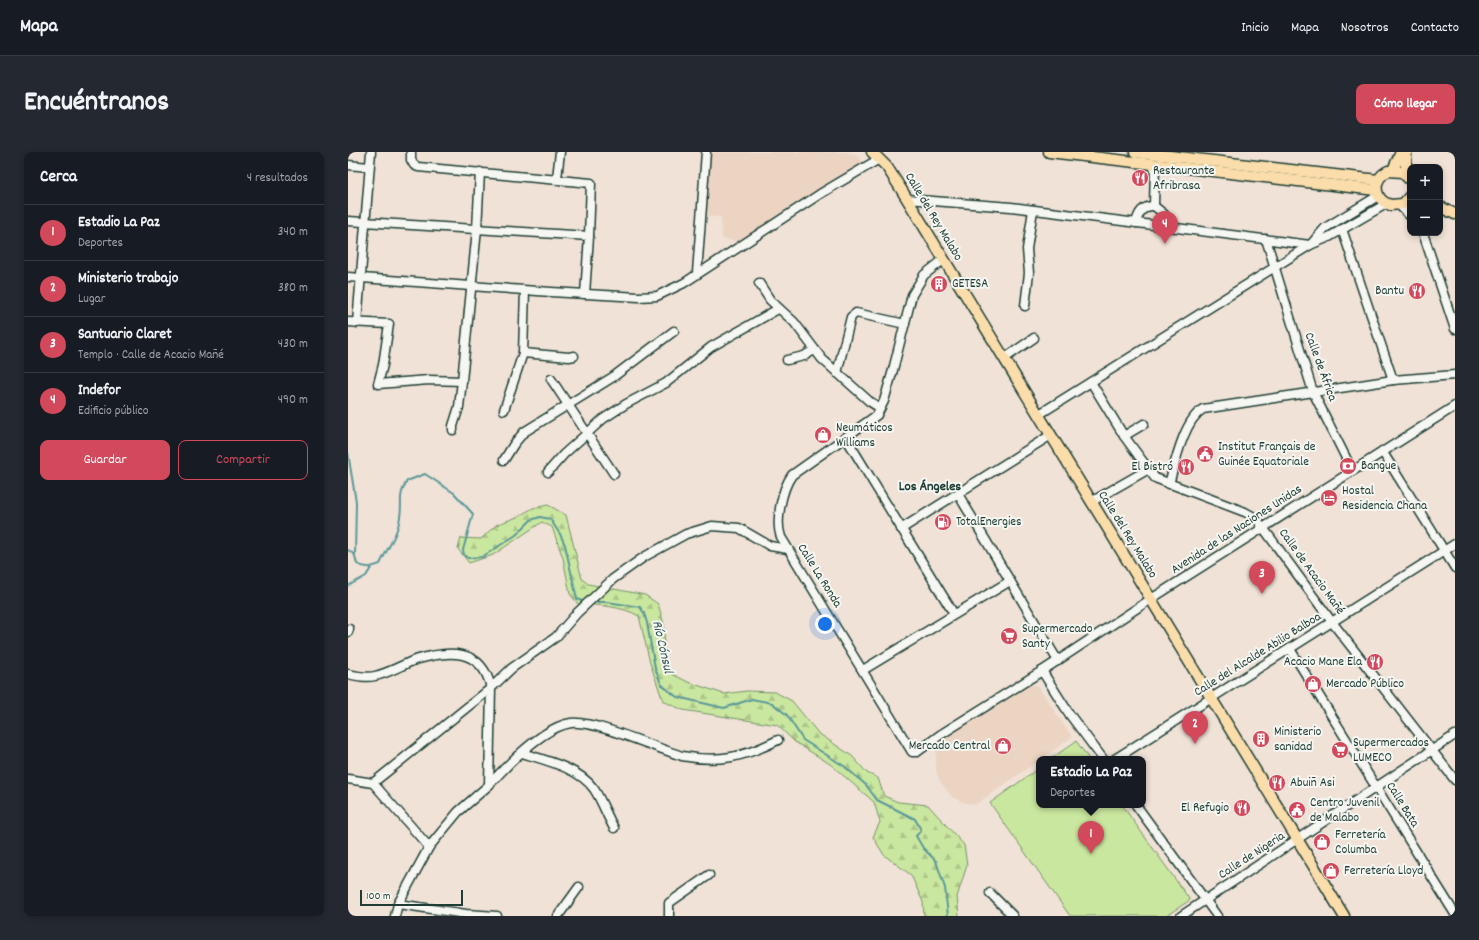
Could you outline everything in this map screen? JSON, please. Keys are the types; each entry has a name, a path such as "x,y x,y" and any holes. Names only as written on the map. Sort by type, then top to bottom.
{"main road":[{"path":"1049,152 1377,189"},
{"path":"1135,152 1191,155 1377,189 1386,204 1407,200"},
{"path":"1393,170 1401,152"},
{"path":"1406,152 1407,164"},
{"name":"Calle del Rey Malabo","path":"877,154 887,167 943,260 1005,358 1038,415 1344,916"},
{"path":"1377,189 1384,173 1393,170 1407,177"},
{"path":"1443,208 1455,214"}],"street":[{"path":"357,323 371,152"},
{"path":"411,152 411,160 414,165 418,167 557,178 591,183 586,294"},
{"path":"557,178 560,152"},
{"path":"697,273 706,152"},
{"path":"348,277 525,291 639,298 657,296 678,286 820,194 877,154"},
{"path":"348,165 369,167"},
{"path":"1154,206 1155,165"},
{"path":"453,430 459,407 472,286 480,172"},
{"path":"1310,245 1325,228 1377,189"},
{"path":"907,199 1033,210 1310,245"},
{"path":"1038,415 1310,245 1386,204"},
{"path":"1136,223 1141,211 1147,207 1154,206 1164,214 1167,226"},
{"path":"1025,306 1029,273 1027,249 1033,210"},
{"path":"348,221 589,236"},
{"path":"1342,229 1393,380"},
{"path":"1424,236 1455,329"},
{"name":"Calle de África","path":"1266,239 1313,392 1352,470"},
{"path":"759,283 778,309 794,322 814,350 869,401 880,408 893,370 912,294 924,275 943,260"},
{"path":"504,410 523,353 525,291"},
{"path":"548,472 564,454 603,419 626,404 666,383 711,347 778,309"},
{"path":"837,372 853,314 856,313 905,324"},
{"path":"348,322 389,324 383,366 378,384 430,380 462,381"},
{"path":"504,460 524,432 613,377 674,331"},
{"path":"1005,358 1034,338"},
{"path":"787,360 804,356 814,350"},
{"path":"523,353 569,358 574,356"},
{"path":"1169,484 1190,423 1197,413 1209,408 1393,380 1455,375"},
{"path":"551,379 614,474"},
{"name":"Calle de Acacio Mañé","path":"1091,382 1124,436 1147,470 1155,478 1245,512 1256,518 1265,528 1332,622 1455,780"},
{"name":"Avenida de las Naciones Unidas","path":"912,752 917,752 958,723 1058,661 1151,599 1455,406"},
{"name":"Calle La Ronda","path":"880,408 874,418 802,467 790,478 778,518 781,537 912,752"},
{"path":"1124,436 1144,424"},
{"path":"901,529 1051,435"},
{"path":"846,438 954,614"},
{"path":"1382,451 1455,568"},
{"path":"1092,502 1147,470"},
{"path":"958,494 1058,661"},
{"path":"373,783 491,688 512,668 556,638 577,613 613,579 644,557 686,534 712,526 739,528 770,546 788,549"},
{"path":"770,546 781,537"},
{"name":"Calle del Alcalde Abilio Balboa","path":"1120,756 1455,544"},
{"path":"863,670 1010,581"},
{"name":"Calle Bata","path":"1290,649 1455,914"},
{"path":"348,674 366,677 376,676 416,660 443,655 463,654 479,662 489,679 491,688 489,785"},
{"path":"1042,671 1070,715 1101,756"},
{"path":"395,916 398,904 429,847 458,812 522,753 552,730 571,723 579,723 602,729 675,754 692,758 720,760 735,758 756,751 778,740"},
{"name":"Calle de Nigeria","path":"1181,916 1377,788 1455,735"},
{"path":"522,753 561,767 584,779 593,789 614,828"},
{"path":"348,779 373,783 429,847"},
{"path":"1138,808 1217,916"},
{"path":"669,916 670,902 709,875"},
{"path":"558,916 579,887"},
{"path":"990,893 1013,916"},
{"path":"398,904 466,915 497,916"}],"shaded area":[{"path":"709,152 846,152 859,157 864,164 744,242 722,239 721,217 704,216"},
{"name":"Mercado Central","path":"1028,685 1037,685 1072,737 1045,756 1036,756 1036,762 975,805 952,797 939,780 936,771 936,739"}],"green space":[{"path":"548,505 566,515 582,579 588,584 645,595 658,604 664,624 665,659 672,674 688,682 724,694 747,691 775,692 792,701 818,733 852,756 867,773 878,778 884,796 898,802 928,805 964,845 967,865 957,897 959,916 924,916 923,902 911,875 884,855 873,837 880,822 874,802 830,764 795,742 777,725 683,710 663,701 650,663 639,616 618,608 578,604 570,594 563,558 552,527 542,522 493,555 469,563 458,549 461,538 481,539 496,525 517,517 533,508"},
{"path":"1076,741 1087,756 1055,756"},
{"path":"1036,770 1036,808 1124,808 1190,900 1166,916 1070,916 990,803"}],"waterway":[{"name":"Río Cónsul","path":"348,453 356,502 355,556 357,564 363,567 380,564 392,541 399,523 401,496 404,487 407,481 425,474 454,493 473,514 463,550 464,555 468,558 482,557 516,535 531,520 540,517 550,519 565,545 577,599 585,602"},
{"name":"Río Cónsul","path":"348,550 355,555"},
{"path":"348,586 366,576 371,568"},
{"name":"Río Cónsul","path":"593,602 607,602 640,607 644,613 647,623 655,668 661,684 677,697 724,708 752,699 772,703 787,715 803,740 844,766 866,785 877,800 915,819 921,830 916,836 923,848 936,861 945,888 948,916"}],"place":[{"name":"Restaurante Afribrasa","path":"1140,178"},
{"name":"Indefor","path":"1165,244"},
{"name":"GETESA","path":"939,284"},
{"name":"Bantu","path":"1417,291"},
{"name":"Neumáticos Williams","path":"823,435"},
{"name":"Institut Français de Guinée Equatoriale","path":"1205,454"},
{"name":"Bangue","path":"1348,466"},
{"name":"El Bistró","path":"1186,467"},
{"name":"Hostal Residencia Chana","path":"1329,498"},
{"name":"TotalEnergies","path":"943,522"},
{"name":"Santuario Claret","path":"1262,594"},
{"name":"Supermercado Santy","path":"1009,636"},
{"name":"Acacio Mane Ela","path":"1375,662"},
{"name":"Mercado Público","path":"1313,684"},
{"name":"Ministerio sanidad","path":"1261,739"},
{"name":"Ministerio trabajo","path":"1195,744"},
{"name":"Mercado Central","path":"1003,746"},
{"name":"Supermercados LUMECO","path":"1340,750"},
{"name":"Abuiñ Asi","path":"1277,783"},
{"name":"El Refugio","path":"1242,808"},
{"name":"Centro Juvenil de Malabo","path":"1297,810"},
{"name":"Ferretería Columba","path":"1322,842"},
{"name":"Estadio La Paz","path":"1091,854"},
{"name":"Ferretería Lloyd","path":"1331,871"}],"district":[{"name":"Los Ángeles","path":"930,487"}]}
